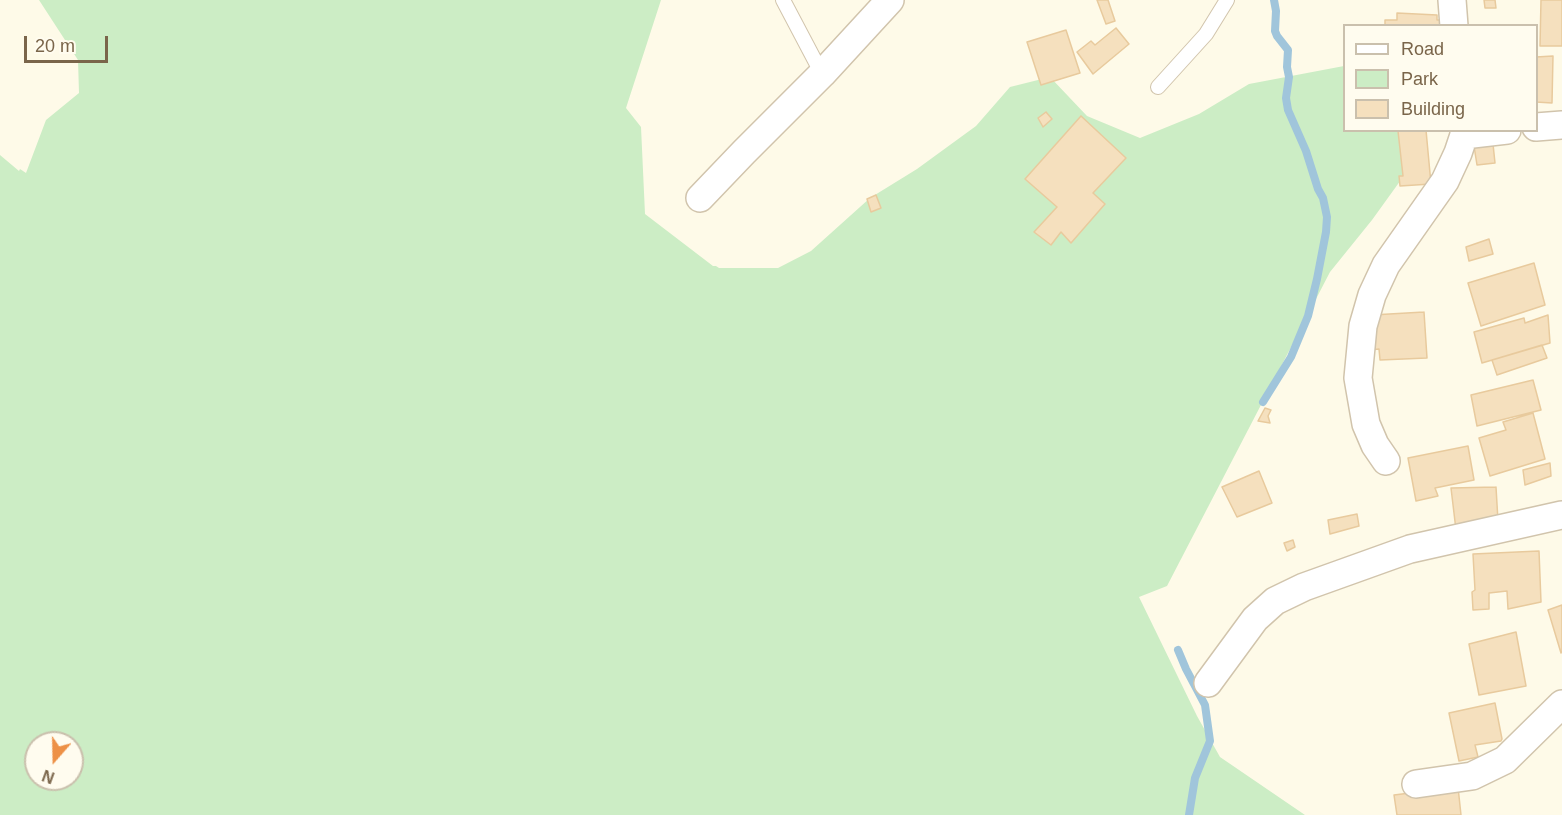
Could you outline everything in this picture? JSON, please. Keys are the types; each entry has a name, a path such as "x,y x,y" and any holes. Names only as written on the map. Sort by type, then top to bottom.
{"street":[{"path":"700,198 822,74 890,0"},
{"path":"1452,0 1454,24"},
{"path":"1538,128 1562,125"},
{"path":"1386,461 1375,445 1366,424 1358,378 1363,326 1372,295 1386,266 1445,181 1464,133"},
{"path":"1208,683 1255,619 1275,601 1304,587 1410,549 1562,515"},
{"path":"1416,784 1472,776 1505,760 1562,704"}],"lane":[{"path":"783,0 822,74"},
{"path":"1158,87 1206,34 1227,0"}],"green space":[{"path":"39,0 661,0 626,108 641,127 645,214 713,266 719,268 778,268 811,251 870,198 917,169 976,126 1010,87 1050,77 1087,116 1140,138 1199,114 1249,84 1343,66 1343,132 1418,132 1416,159 1372,220 1330,272 1167,586 1139,597 1197,716 1220,757 1305,815 0,815 0,155 19,171 20,169 26,173 46,120 79,93 78,60"}],"building":[{"path":"1097,0 1108,0 1115,21 1106,24"},
{"path":"1484,0 1495,0 1496,8 1485,8"},
{"path":"1541,0 1562,0 1562,46 1540,46"},
{"path":"1397,13 1437,15 1437,20 1444,20 1444,24 1385,24 1385,20 1397,20"},
{"path":"1116,28 1129,44 1093,74 1077,52 1091,41 1095,45"},
{"path":"1066,30 1080,73 1041,85 1027,42"},
{"path":"1553,56 1552,103 1538,102 1538,57"},
{"path":"1046,112 1052,119 1043,127 1038,118"},
{"path":"1081,116 1126,158 1093,193 1105,204 1071,243 1061,232 1051,245 1034,232 1057,207 1025,179"},
{"path":"1398,132 1426,132 1431,184 1400,186 1399,176 1403,176"},
{"path":"1493,144 1495,163 1477,165 1474,146"},
{"path":"876,195 881,208 871,212 867,199"},
{"path":"1489,239 1493,254 1469,261 1466,247"},
{"path":"1534,263 1545,305 1481,326 1468,283"},
{"path":"1424,312 1427,358 1380,360 1379,349 1370,350 1372,315"},
{"path":"1548,315 1550,343 1482,363 1474,332 1524,318 1525,323"},
{"path":"1542,345 1547,358 1497,375 1492,360"},
{"path":"1533,380 1541,410 1477,426 1471,395"},
{"path":"1265,408 1271,410 1268,416 1270,423 1258,421"},
{"path":"1533,413 1545,459 1490,476 1479,438 1506,430 1503,422"},
{"path":"1468,446 1474,480 1435,488 1438,496 1416,501 1408,458"},
{"path":"1550,463 1551,476 1525,485 1523,470"},
{"path":"1259,471 1272,503 1237,517 1222,487"},
{"path":"1496,487 1498,521 1456,530 1451,488"},
{"path":"1357,514 1359,526 1330,534 1328,520"},
{"path":"1293,540 1295,547 1287,551 1284,543"},
{"path":"1539,551 1541,602 1508,609 1507,591 1489,593 1489,609 1473,610 1472,592 1475,590 1473,554"},
{"path":"1562,605 1562,652 1561,653 1548,610"},
{"path":"1516,632 1526,686 1479,695 1469,644"},
{"path":"1495,703 1501,741 1475,745 1478,757 1459,761 1449,713"},
{"path":"1458,787 1461,815 1397,815 1394,795"}],"waterway":[{"path":"1263,402 1291,357 1308,316 1317,279 1327,217 1323,198 1306,151 1288,110 1286,98 1289,77 1288,50 1275,31 1274,0"},
{"path":"1178,650 1205,705 1210,741 1195,778 1189,815"}]}
